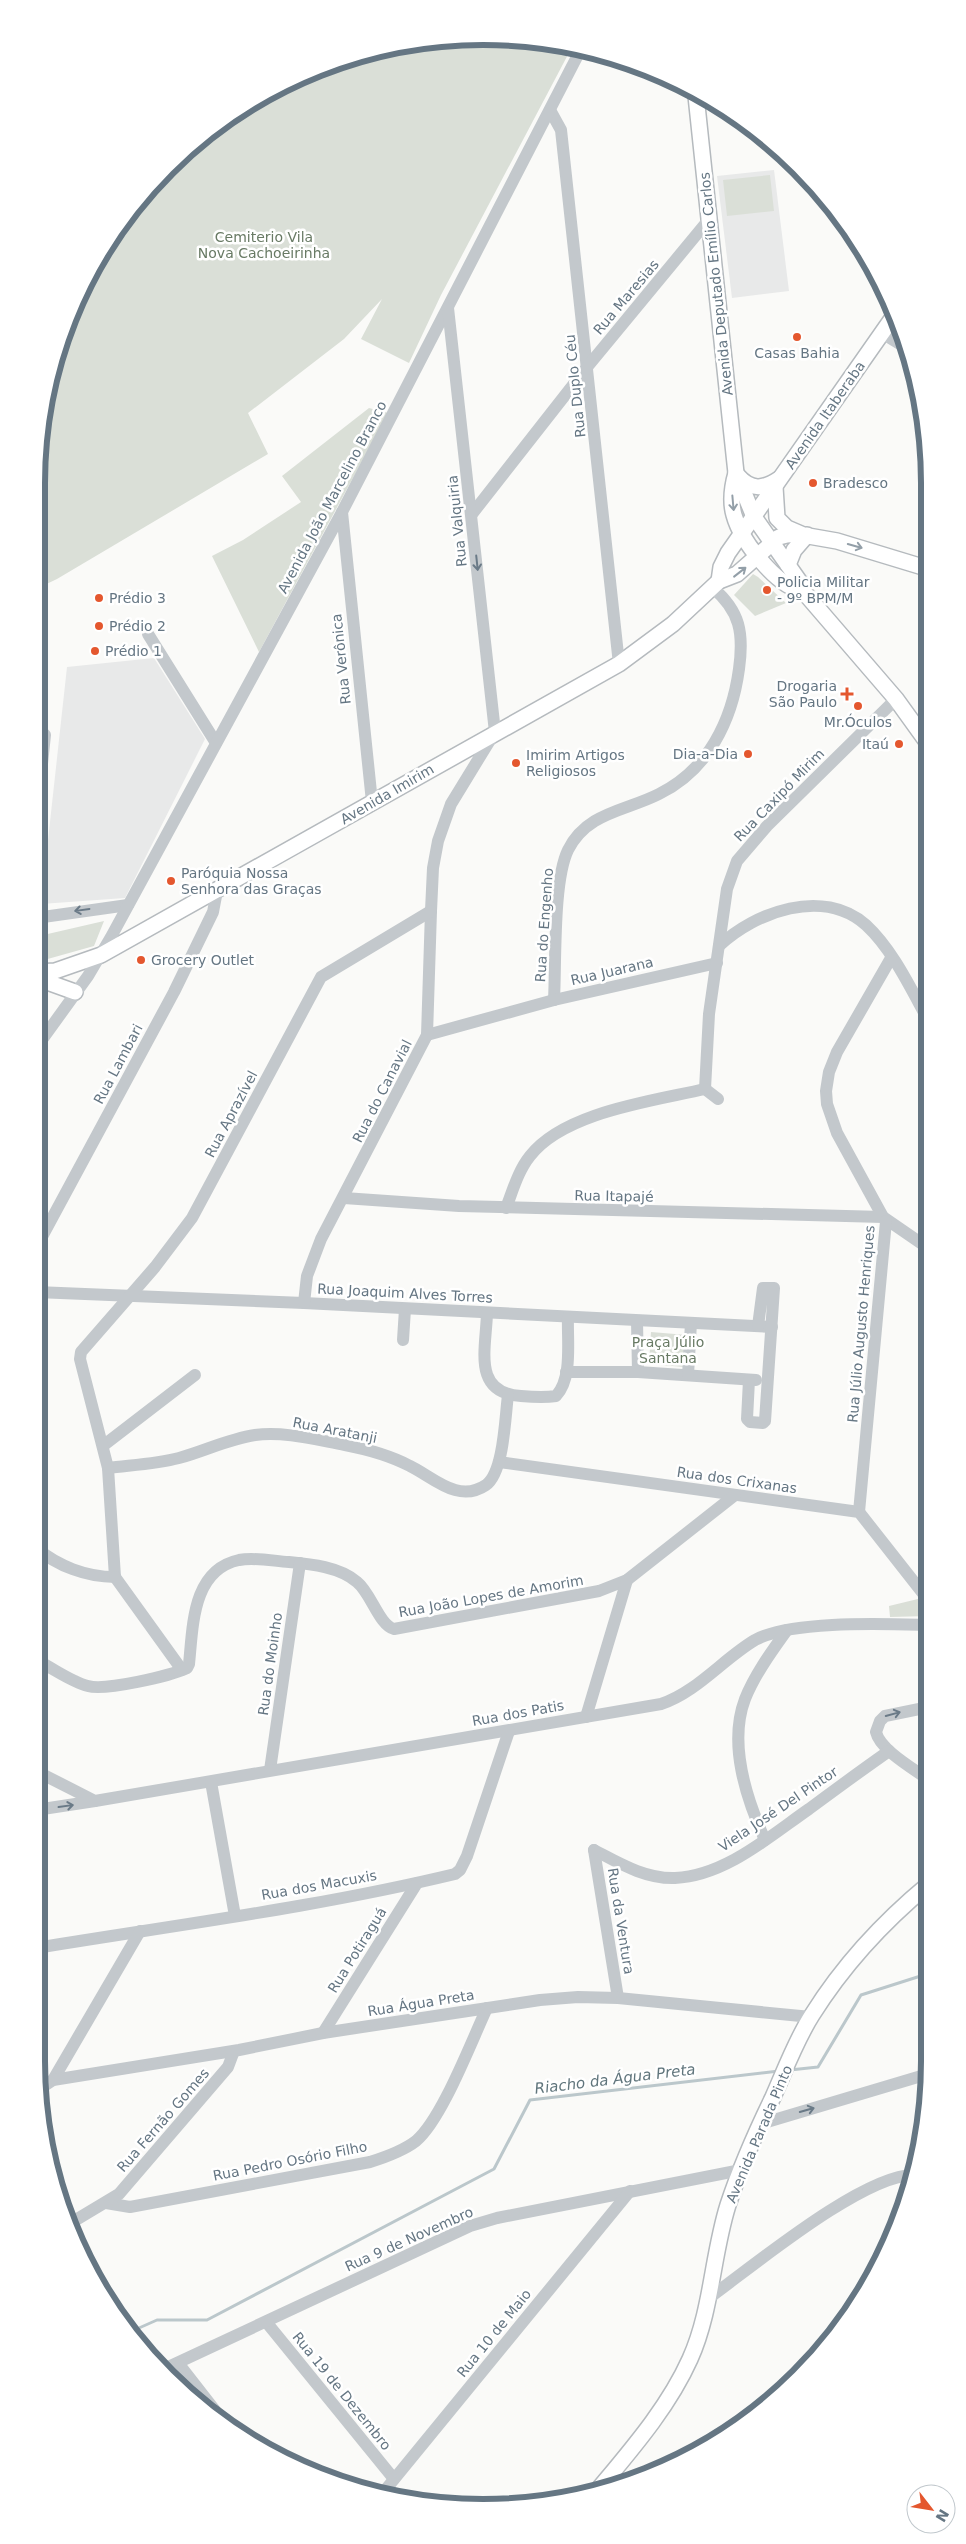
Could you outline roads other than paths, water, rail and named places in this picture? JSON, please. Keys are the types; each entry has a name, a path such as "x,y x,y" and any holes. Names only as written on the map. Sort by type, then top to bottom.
{"main road":[{"name":"Avenida Deputado Emílio Carlos","path":"697,101 736,473 754,517"},
{"name":"Avenida Itaberaba","path":"754,517 890,321"},
{"name":"Avenida Deputado Emílio Carlos","path":"736,473 732,488 734,515 742,533"},
{"path":"736,473 746,483 757,488 779,481 776,518 787,528 921,566"},
{"path":"716,584 724,560 754,517 802,585 804,591 896,699 921,734"},
{"path":"742,533 757,556 789,587 804,591"},
{"path":"772,543 787,535 807,535"},
{"path":"788,565 794,550 807,535"},
{"name":"Avenida Imirim","path":"45,972 55,971 101,955 217,891 457,753 619,664 665,630 716,584 737,574 772,543"},
{"path":"45,981 76,992"},
{"name":"Avenida Parada Pinto","path":"605,2481 638,2442 672,2394 691,2358 709,2298 719,2239 741,2170 760,2124 811,2016 854,1956 876,1932 921,1891"}],"street":[{"name":"Avenida João Marcelino Branco","path":"45,1035 101,955 342,512 577,55"},
{"name":"Rua Duplo Céu","path":"550,110 561,130 619,664"},
{"name":"Rua Maresias","path":"472,514 588,366 710,217"},
{"name":"Rua Valquiria","path":"448,308 495,732"},
{"path":"882,333 898,343"},
{"name":"Rua Verônica","path":"342,512 372,802"},
{"name":"Rua do Engenho","path":"554,1000 558,905 561,877 568,850 590,823 606,813 659,794 689,772 707,756 721,733 732,707 737,687 741,638 733,608 716,584"},
{"path":"148,634 216,743"},
{"name":"Rua Caxipó Mirim","path":"705,1088 709,1014 727,888 737,861 766,826 896,699"},
{"name":"Rua do Canavial","path":"304,1303 307,1276 313,1256 428,1035 433,868 438,841 451,804 495,732"},
{"path":"457,753 469,761 472,769"},
{"name":"Rua Lambari","path":"45,1231 174,992 213,912 217,891"},
{"path":"45,917 128,905"},
{"path":"719,946 742,929 777,912 797,906 821,906 844,913 864,924 880,940 921,1008"},
{"name":"Rua Aprazível","path":"104,1445 80,1359 84,1346 129,1297 192,1218 321,977 331,969 431,911"},
{"name":"Rua Júlio Augusto Henriques","path":"859,1512 885,1219 837,1133 830,1116 826,1091 829,1072 837,1052 891,958"},
{"name":"Rua Juarana","path":"428,1035 554,1000 717,962"},
{"path":"506,1208 521,1170 530,1155 543,1142 560,1131 599,1115 705,1088 718,1099"},
{"name":"Rua Itapajé","path":"344,1198 398,1203 506,1208 885,1219"},
{"path":"885,1219 921,1243"},
{"path":"749,1380 747,1419 750,1422 763,1423 765,1421 774,1288 763,1288 758,1326"},
{"name":"Rua Joaquim Alves Torres","path":"45,1292 304,1303 772,1327"},
{"path":"403,1340 405,1309"},
{"path":"487,1313 485,1372 489,1383 499,1392 508,1395 556,1396 562,1387 566,1372 568,1317"},
{"path":"637,1321 638,1372"},
{"path":"688,1375 691,1323"},
{"path":"566,1372 638,1372 767,1380"},
{"path":"45,1665 83,1685 98,1688 182,1670 115,1577 108,1468 104,1445 195,1375"},
{"name":"Rua Aratanji","path":"108,1468 159,1463 181,1458 232,1439 257,1435 282,1435 358,1448 410,1466 443,1487 458,1490 475,1489 485,1485 493,1478 499,1462 508,1395"},
{"name":"Rua dos Crixanas","path":"499,1462 859,1512"},
{"name":"Rua João Lopes de Amorim","path":"182,1670 189,1664 193,1621 199,1596 207,1580 216,1570 228,1563 242,1560 300,1563 325,1568 357,1582 366,1591 384,1623 394,1629 599,1591 627,1580 736,1495"},
{"path":"859,1512 921,1591"},
{"path":"45,1554 78,1571 98,1577 115,1577"},
{"name":"Rua do Moinho","path":"270,1770 300,1563"},
{"path":"586,1717 627,1580"},
{"name":"Rua dos Patis","path":"45,1809 509,1731 673,1700 756,1640 788,1630 865,1624 921,1625"},
{"path":"765,1840 745,1789 739,1745 740,1720 745,1700 754,1682 788,1630"},
{"path":"921,1709 897,1712 880,1720 876,1732 877,1737 889,1751 921,1774"},
{"name":"Rua dos Macuxis","path":"45,1947 235,1916 417,1883 455,1874 460,1870 509,1731"},
{"name":"Viela José Del Pintor","path":"594,1850 634,1870 654,1877 676,1878 699,1874 725,1864 765,1840 889,1751"},
{"path":"45,1776 95,1801"},
{"path":"211,1782 235,1916"},
{"name":"Rua da Ventura","path":"594,1850 618,1998"},
{"name":"Rua Potiraguá","path":"323,2033 417,1883"},
{"path":"54,2080 140,1931"},
{"name":"Rua Água Preta","path":"46,2085 54,2080 234,2051 323,2033 540,2000 578,1997 618,1998 811,2016"},
{"name":"Rua Pedro Osório Filho","path":"106,2203 130,2206 140,2205 370,2162 402,2149 421,2136 436,2115 487,2008"},
{"name":"Rua Fernão Gomes","path":"75,2220 119,2194 228,2067 234,2051"},
{"path":"760,2124 920,2076"},
{"name":"Rua 9 de Novembro","path":"169,2367 470,2226 497,2218 741,2170"},
{"path":"709,2298 836,2206 888,2179 905,2176"},
{"name":"Rua 10 de Maio","path":"387,2488 630,2191"},
{"name":"Rua 19 de Dezembro","path":"267,2322 394,2479"},
{"path":"178,2363 208,2401"}],"waterway":[{"name":"Riacho da Água Preta","path":"790,2070 818,2067 861,1995 921,1976"},
{"name":"Riacho da Água Preta","path":"137,2329 157,2320 207,2320 494,2169 530,2100 779,2071"}],"place":[{"name":"Casas Bahia","path":"797,337"},
{"name":"Bradesco","path":"813,483"},
{"name":"Policia Militar - 9º BPM/M","path":"767,590"},
{"name":"Prédio 3","path":"99,598"},
{"name":"Prédio 2","path":"99,626"},
{"name":"Prédio 1","path":"95,651"},
{"name":"Drogaria São Paulo","path":"847,694"},
{"name":"Mr.Óculos","path":"858,706"},
{"name":"Itaú","path":"899,744"},
{"name":"Dia-a-Dia","path":"748,754"},
{"name":"Imirim Artigos Religiosos","path":"516,763"},
{"name":"Paróquia Nossa Senhora das Graças","path":"171,881"},
{"name":"Grocery Outlet","path":"141,960"}],"park label":[{"name":"Cemiterio Vila Nova Cachoeirinha","path":"264,246"},
{"name":"Praça Júlio Santana","path":"668,1350"}]}
